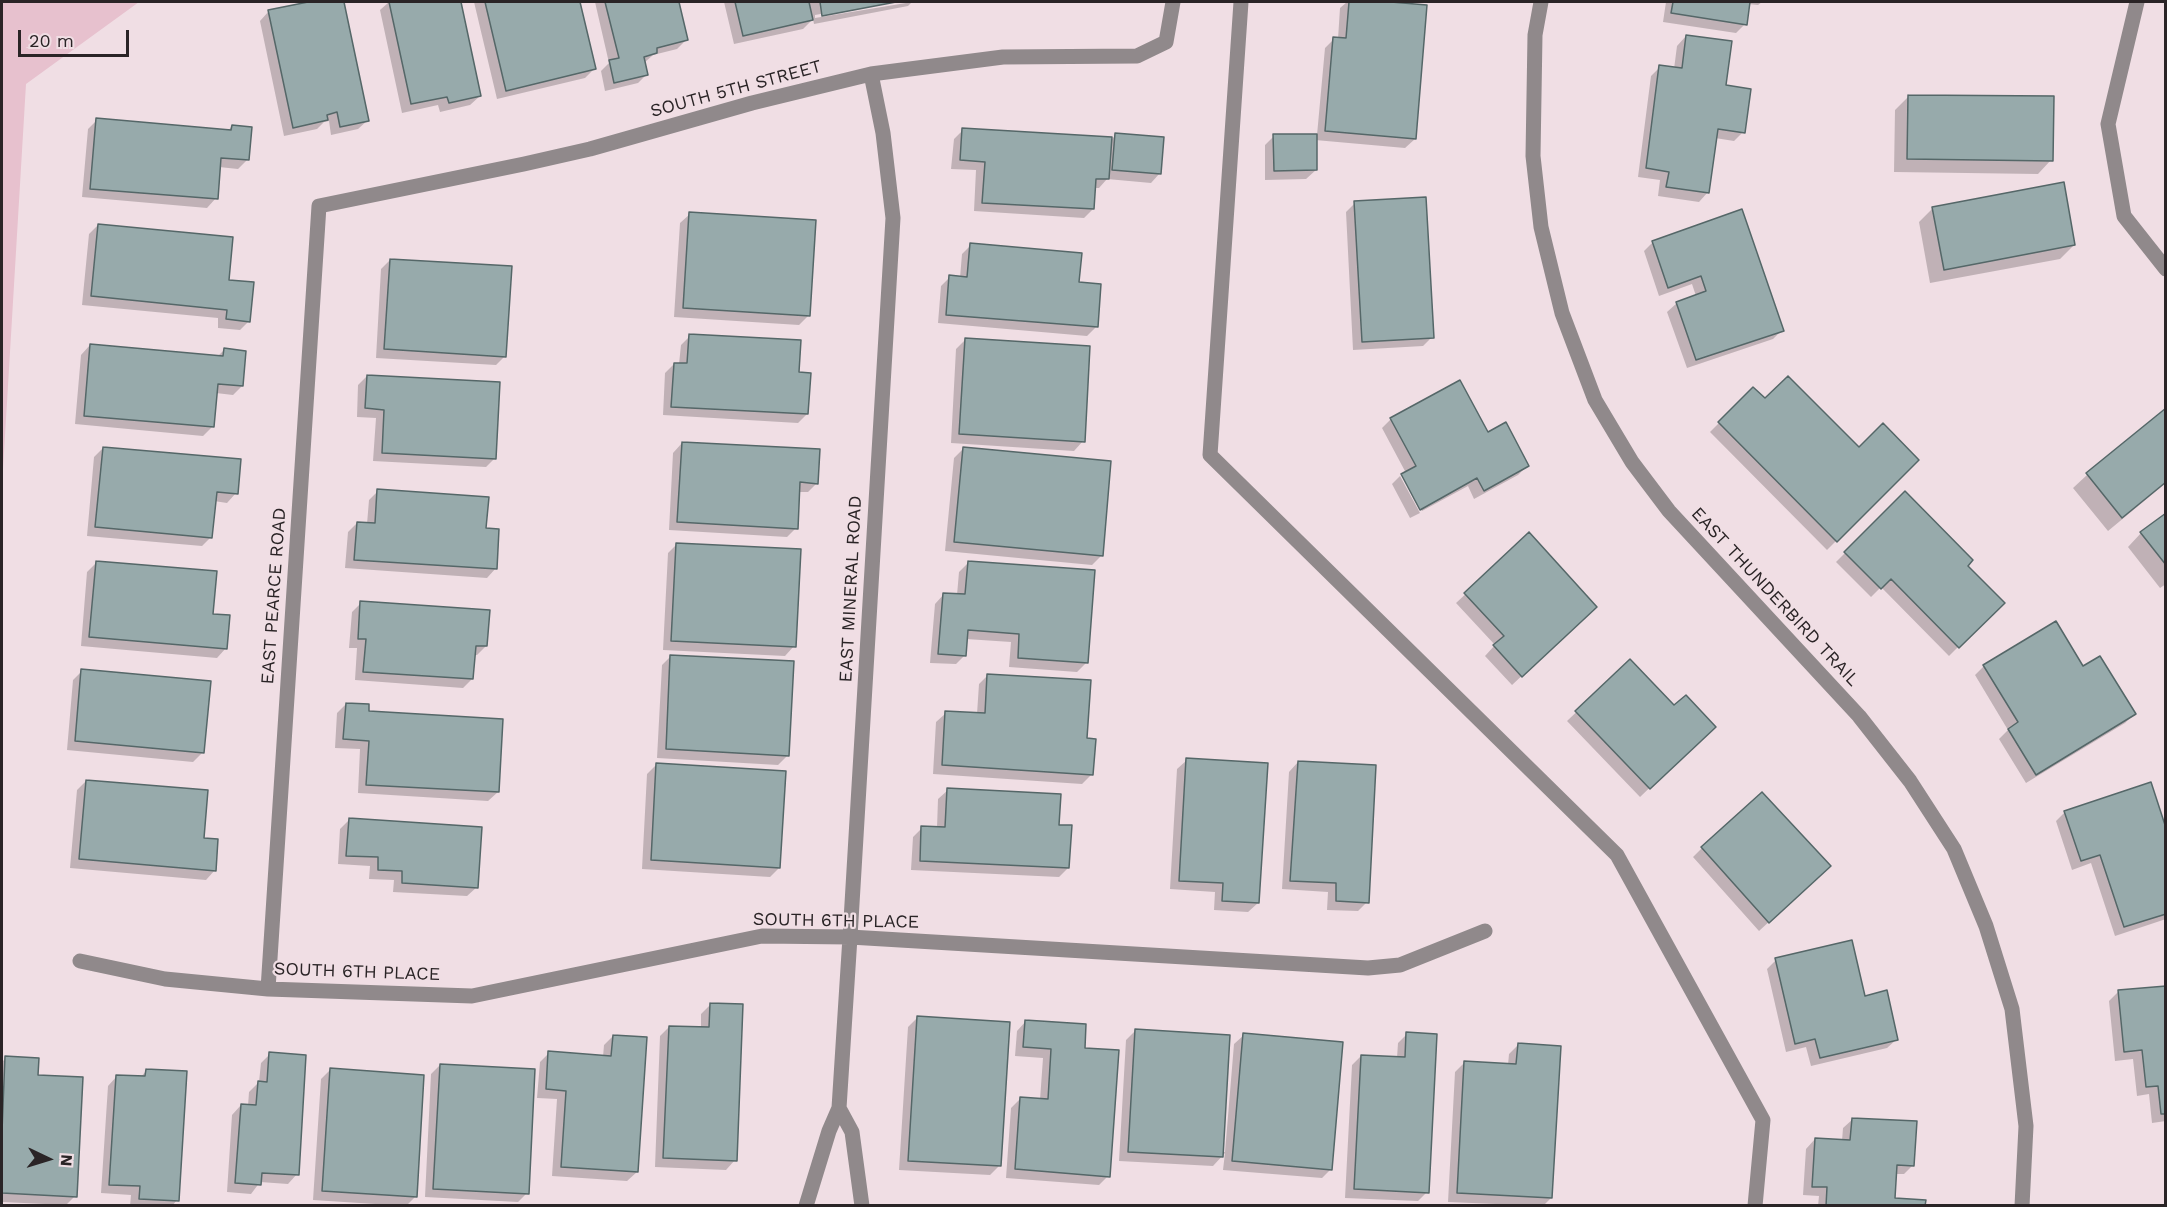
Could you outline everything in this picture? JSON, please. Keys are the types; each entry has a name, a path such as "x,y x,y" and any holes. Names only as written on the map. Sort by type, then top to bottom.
{"street":[{"name":"SOUTH 5TH STREET","path":"318,206 579,151 753,103 871,74 1003,57 1137,56 1166,42 1173,2"},
{"path":"1241,2 1210,455 1617,855 1762,1120 1755,1206"},
{"name":"EAST THUNDERBIRD TRAIL","path":"1541,2 1535,35 1533,156 1542,227 1562,313 1595,400 1632,462 1669,511 1859,716 1910,781 1954,849 1986,926 2012,1009 2026,1126 2022,1206"},
{"path":"2137,2 2108,124 2124,216 2166,269"},
{"name":"EAST MINERAL ROAD","path":"806,1206 838,1108 893,218 883,133 871,74"},
{"name":"EAST PEARCE ROAD","path":"267,989 318,206"},
{"name":"SOUTH 6TH PLACE","path":"80,961 165,979 267,989 472,996 762,936 850,937 1368,968 1400,965 1485,931"},
{"path":"838,1108 852,1132 862,1206"}],"shaded area":[{"path":"2,2 139,2 26,84 2,486"}],"building":[{"path":"308,2 344,2 369,121 340,127 337,112 327,115 328,120 293,128 268,10"},
{"path":"389,2 461,2 481,96 449,103 447,97 411,104"},
{"path":"485,2 580,2 596,69 506,91"},
{"path":"605,2 679,2 688,40 657,48 657,53 644,57 648,75 614,83 609,60 619,58"},
{"path":"735,2 809,2 813,20 743,36"},
{"path":"820,2 896,2 822,16"},
{"path":"1349,2 1427,5 1416,139 1325,131 1333,37 1346,38"},
{"path":"1673,2 1750,2 1747,25 1671,13"},
{"path":"1686,35 1732,41 1726,85 1751,89 1745,133 1718,129 1709,193 1666,187 1669,172 1646,168 1659,65 1682,68"},
{"path":"1908,95 2054,96 2053,161 1907,159"},
{"path":"96,118 231,130 232,125 252,127 249,160 221,158 218,199 90,189"},
{"path":"962,128 1112,137 1109,179 1096,179 1094,209 982,203 985,162 960,160"},
{"path":"1115,133 1164,137 1161,174 1112,170"},
{"path":"1273,134 1317,134 1317,170 1274,171"},
{"path":"2064,182 2075,245 1944,270 1932,207"},
{"path":"1426,197 1434,338 1362,342 1354,201"},
{"path":"1742,209 1784,331 1696,360 1676,302 1706,291 1701,276 1668,288 1652,241"},
{"path":"689,212 816,220 810,316 683,308"},
{"path":"98,224 233,237 229,280 254,282 250,322 226,319 227,310 91,296"},
{"path":"970,243 1082,253 1079,282 1101,284 1098,327 946,315 949,275 967,277"},
{"path":"390,259 512,266 506,357 384,349"},
{"path":"689,334 801,340 799,372 811,373 808,414 671,407 674,363 687,363"},
{"path":"965,338 1090,346 1085,442 959,434"},
{"path":"90,344 223,356 224,348 246,351 243,386 218,384 214,427 84,416"},
{"path":"367,375 500,382 496,459 382,453 384,410 365,408"},
{"path":"1788,376 1859,447 1883,423 1919,460 1837,542 1718,422 1753,387 1765,398"},
{"path":"1460,380 1488,432 1506,422 1529,466 1484,491 1477,478 1420,510 1401,474 1416,466 1390,418"},
{"path":"2166,408 2166,482 2122,518 2086,473"},
{"path":"682,442 820,449 818,484 800,482 798,529 677,522"},
{"path":"103,447 241,459 238,494 217,492 212,538 95,527"},
{"path":"963,447 1111,461 1103,556 954,542"},
{"path":"377,489 489,497 486,528 499,529 497,569 354,560 357,522 375,523"},
{"path":"1905,491 1973,560 1968,566 2005,603 1959,648 1891,579 1881,589 1844,552"},
{"path":"2166,513 2166,565 2140,532"},
{"path":"1529,532 1597,607 1522,677 1493,645 1504,636 1464,593"},
{"path":"676,543 801,549 796,647 671,641"},
{"path":"96,561 217,571 213,614 230,615 227,649 89,637"},
{"path":"968,561 1095,570 1088,663 1018,658 1019,634 968,630 966,656 938,654 943,593 965,594"},
{"path":"360,601 490,610 487,646 476,646 473,679 363,672 366,639 358,639"},
{"path":"2056,621 2083,666 2100,656 2136,714 2036,775 2008,729 2018,722 1983,665"},
{"path":"670,655 794,661 789,756 666,749"},
{"path":"1630,659 1674,705 1686,695 1716,727 1650,789 1575,711"},
{"path":"81,669 211,681 204,753 75,741"},
{"path":"987,674 1091,680 1087,738 1096,739 1093,775 942,765 945,711 985,713"},
{"path":"346,703 369,704 369,711 503,719 499,792 366,785 369,741 343,739"},
{"path":"1186,758 1268,763 1259,903 1222,901 1223,883 1179,881"},
{"path":"1298,761 1376,765 1369,903 1336,901 1336,883 1290,881"},
{"path":"656,763 786,771 780,868 651,860"},
{"path":"86,780 208,790 204,838 218,839 216,871 79,859"},
{"path":"2151,782 2166,828 2166,914 2124,927 2100,855 2081,861 2064,811"},
{"path":"947,788 1061,794 1059,825 1072,825 1069,868 920,861 921,826 945,827"},
{"path":"1762,792 1831,866 1769,923 1701,847"},
{"path":"349,818 482,827 478,888 402,883 402,871 378,870 378,857 346,856"},
{"path":"1852,940 1865,996 1887,990 1898,1040 1820,1058 1815,1039 1795,1044 1775,958"},
{"path":"2166,986 2166,1114 2161,1114 2158,1086 2146,1087 2142,1050 2124,1052 2118,990"},
{"path":"710,1003 743,1004 737,1161 663,1158 669,1026 709,1027"},
{"path":"917,1016 1010,1022 1001,1166 908,1161"},
{"path":"1025,1020 1086,1024 1085,1048 1119,1050 1110,1177 1015,1169 1020,1097 1048,1099 1051,1049 1023,1047"},
{"path":"1135,1029 1230,1035 1223,1157 1128,1152"},
{"path":"1406,1032 1437,1034 1429,1193 1354,1189 1361,1055 1405,1057"},
{"path":"1243,1033 1343,1042 1332,1170 1232,1161"},
{"path":"613,1035 647,1037 638,1172 561,1167 566,1091 546,1089 548,1051 611,1056"},
{"path":"1518,1043 1561,1046 1552,1198 1457,1193 1464,1061 1516,1064"},
{"path":"269,1052 306,1055 299,1175 262,1173 261,1185 235,1183 241,1104 256,1105 258,1081 267,1082"},
{"path":"5,1056 39,1058 38,1075 83,1077 77,1197 2,1193"},
{"path":"440,1064 535,1069 529,1194 433,1189"},
{"path":"330,1068 424,1075 417,1197 322,1191"},
{"path":"146,1069 187,1071 179,1201 139,1199 140,1186 109,1185 116,1075 145,1076"},
{"path":"1852,1118 1917,1121 1914,1166 1897,1165 1895,1198 1926,1200 1925,1206 1826,1206 1827,1187 1812,1187 1815,1138 1850,1140"}]}
